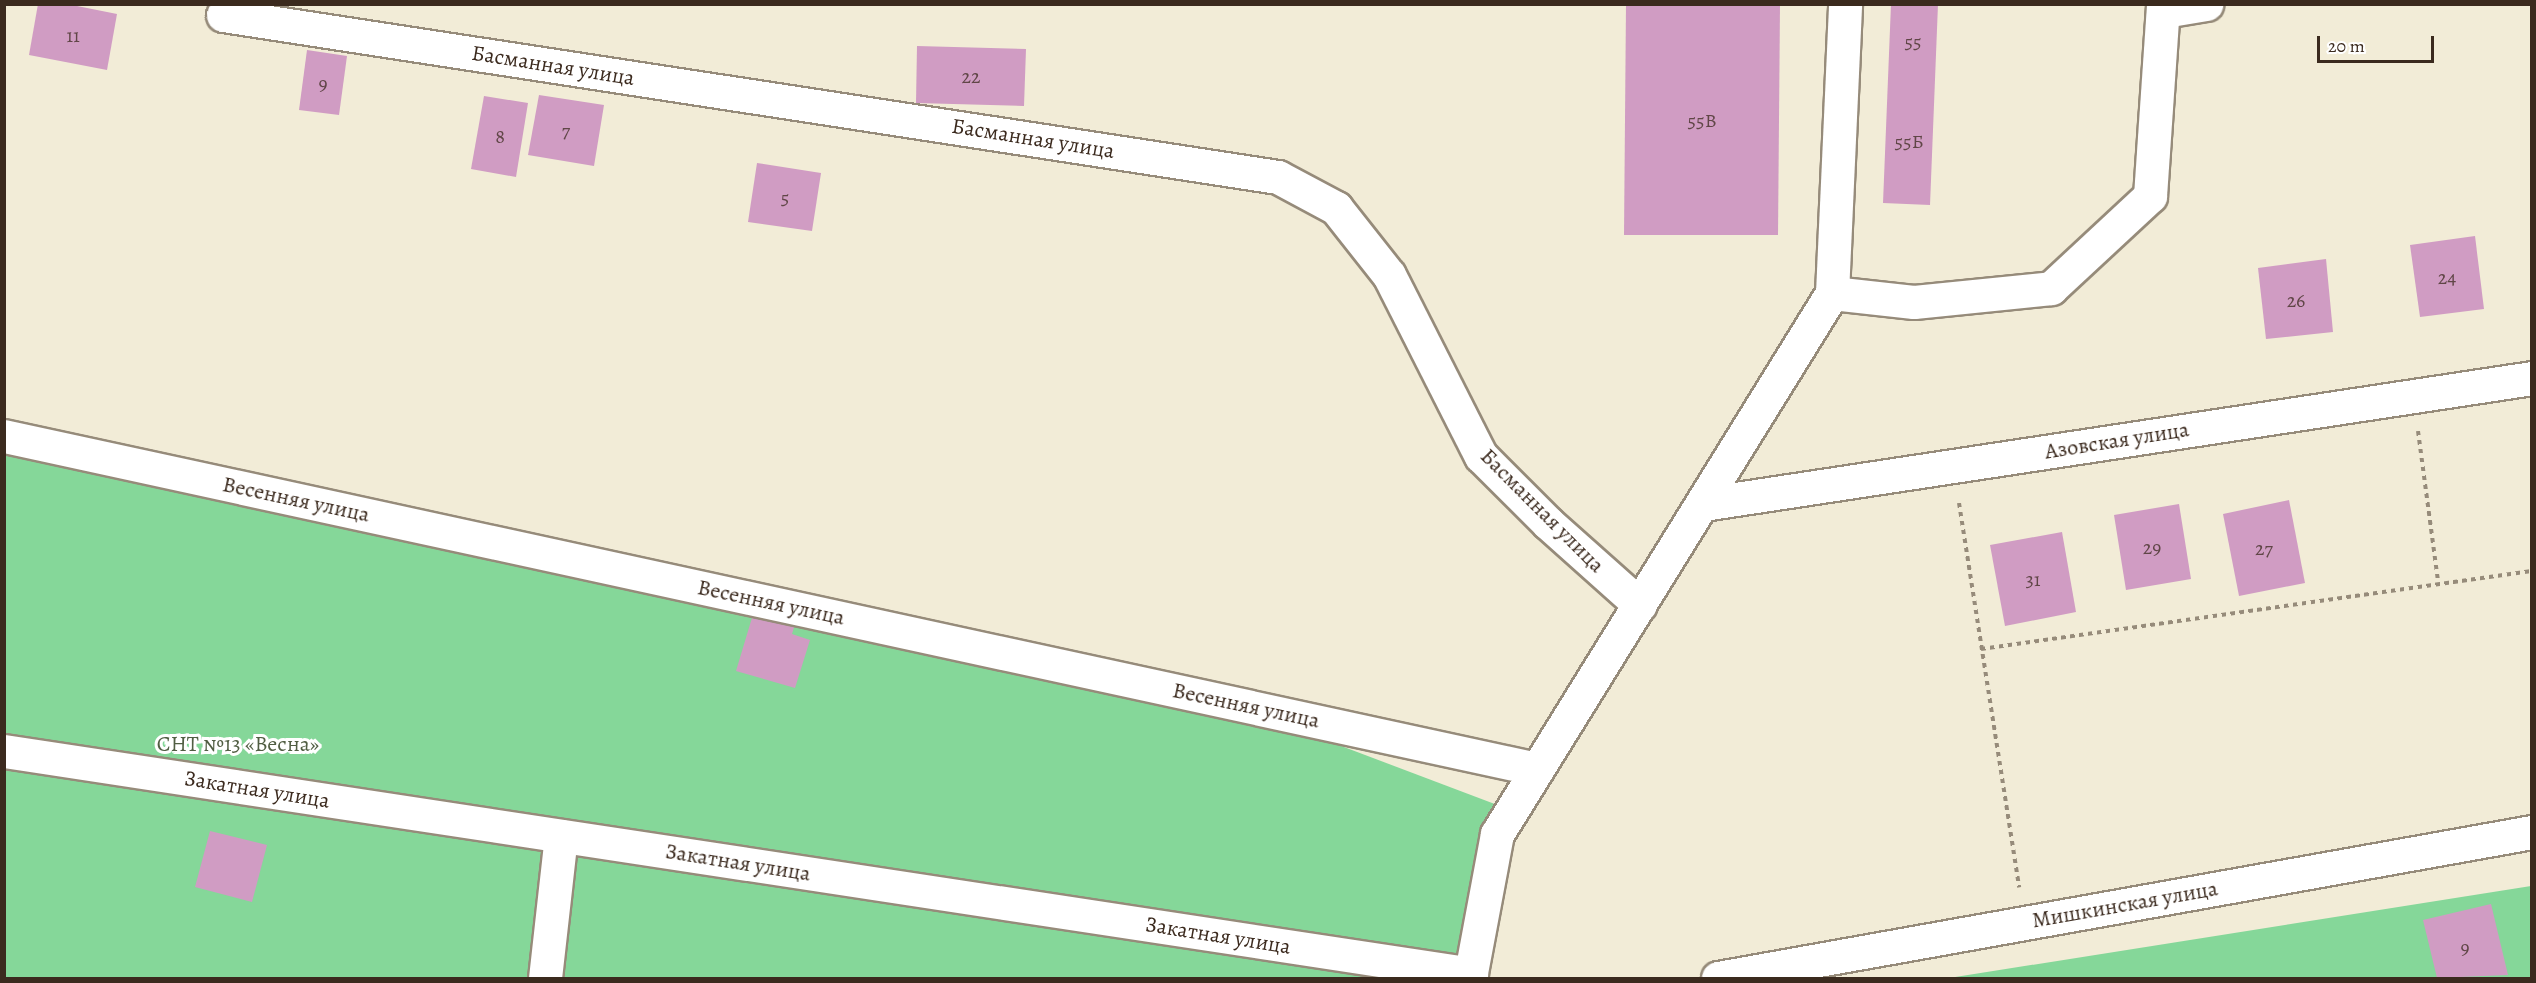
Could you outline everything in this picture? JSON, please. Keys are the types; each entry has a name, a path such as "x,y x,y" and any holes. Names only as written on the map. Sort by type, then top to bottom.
{"street":[{"path":"1471,976 1497,834 1704,504 1832,293 1845,4"},
{"path":"1832,293 1914,302 2051,288 2150,196 2163,8 2206,4"},
{"name":"Басманная улица","path":"223,15 1278,177 1336,208 1389,274 1481,456 1548,523 1640,605"},
{"name":"Азовская улица","path":"1704,504 2532,378"},
{"name":"Весенняя улица","path":"4,436 1537,770"},
{"name":"Закатная улица","path":"4,752 1471,976"},
{"name":"Мишкинская улица","path":"1718,978 2532,832"},
{"path":"545,978 561,836"}],"path":[{"path":"2413,396 2438,581"},
{"path":"1954,466 1980,649 2025,923"},
{"path":"1980,649 2438,581 2532,571"}],"green space":[{"name":"СНТ №13 «Весна»","path":"5,455 1336,744 1508,809 1470,978 5,978"},
{"path":"2531,886 2531,978 1949,978"}],"building":[{"path":"38,4 67,4 117,14 107,70 29,55"},
{"path":"1626,4 1780,4 1778,235 1624,235"},
{"path":"1891,4 1938,4 1930,205 1883,203"},
{"path":"917,46 1026,49 1024,106 916,103"},
{"path":"307,50 347,56 339,115 299,110"},
{"path":"539,95 604,105 594,166 528,155"},
{"path":"484,96 528,103 516,177 471,169"},
{"path":"757,163 821,173 812,231 748,222"},
{"path":"2475,236 2484,309 2420,317 2410,245"},
{"path":"2326,259 2333,332 2266,339 2258,268"},
{"path":"2289,500 2305,583 2239,596 2223,514"},
{"path":"2179,504 2191,579 2126,590 2114,515"},
{"path":"2062,532 2076,612 2005,626 1990,545"},
{"path":"754,611 795,624 792,634 810,640 795,688 736,671"},
{"path":"210,831 267,845 252,902 195,887"},
{"path":"2491,904 2508,975 2437,978 2423,920"}]}
